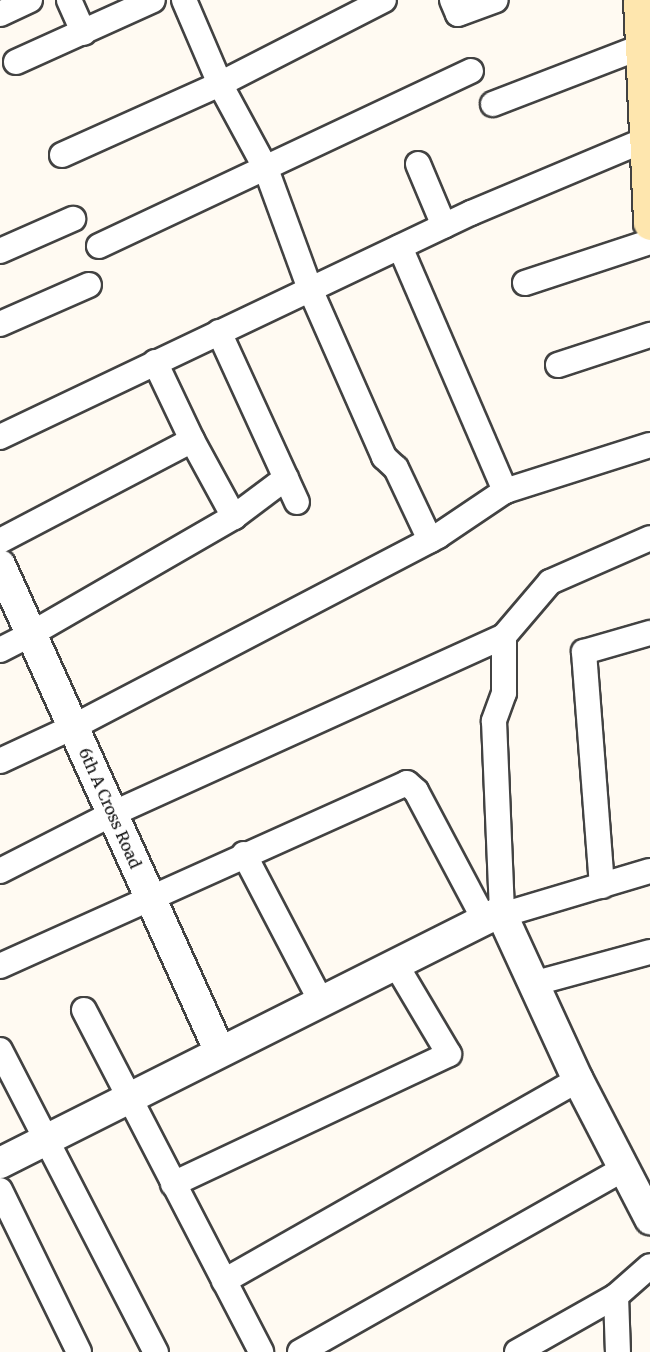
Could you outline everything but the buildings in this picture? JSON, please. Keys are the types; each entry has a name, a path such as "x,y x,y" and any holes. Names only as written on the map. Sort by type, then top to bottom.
{"main road":[{"path":"640,0 650,223"}],"street":[{"path":"0,14 30,0"},
{"path":"69,0 84,33"},
{"path":"16,62 153,0"},
{"path":"184,0 220,84 266,170 309,289 384,457 396,468 430,540"},
{"path":"62,155 220,84 384,0"},
{"path":"452,0 458,15 496,0"},
{"path":"493,104 643,46"},
{"path":"99,246 266,170 471,71"},
{"path":"0,437 400,246 647,138"},
{"path":"418,164 444,226"},
{"path":"0,251 73,219"},
{"path":"525,283 650,242"},
{"path":"400,246 505,491"},
{"path":"0,324 89,285"},
{"path":"219,332 297,502"},
{"path":"558,364 650,335"},
{"path":"155,362 192,440 234,517"},
{"path":"0,541 192,440"},
{"path":"0,761 73,727 430,540 505,491 650,445"},
{"path":"0,650 234,517 286,478"},
{"path":"0,871 112,814 504,636 550,582 650,538"},
{"name":"6th A Cross Road","path":"0,565 220,1052"},
{"path":"602,886 584,652 650,633"},
{"path":"493,917 494,721 504,693 504,636"},
{"path":"0,966 244,854 407,783 416,791 532,984 578,1080 650,1219"},
{"path":"244,854 321,1001"},
{"path":"0,1163 395,963 493,917 650,871"},
{"path":"532,984 650,952"},
{"path":"172,1184 449,1054 395,963"},
{"path":"84,1010 131,1097 172,1184 261,1352"},
{"path":"0,1050 156,1352"},
{"path":"224,1281 578,1080"},
{"path":"300,1352 623,1169"},
{"path":"0,1190 79,1352"},
{"path":"524,1350 616,1296 650,1266"},
{"path":"616,1296 618,1352"}]}
